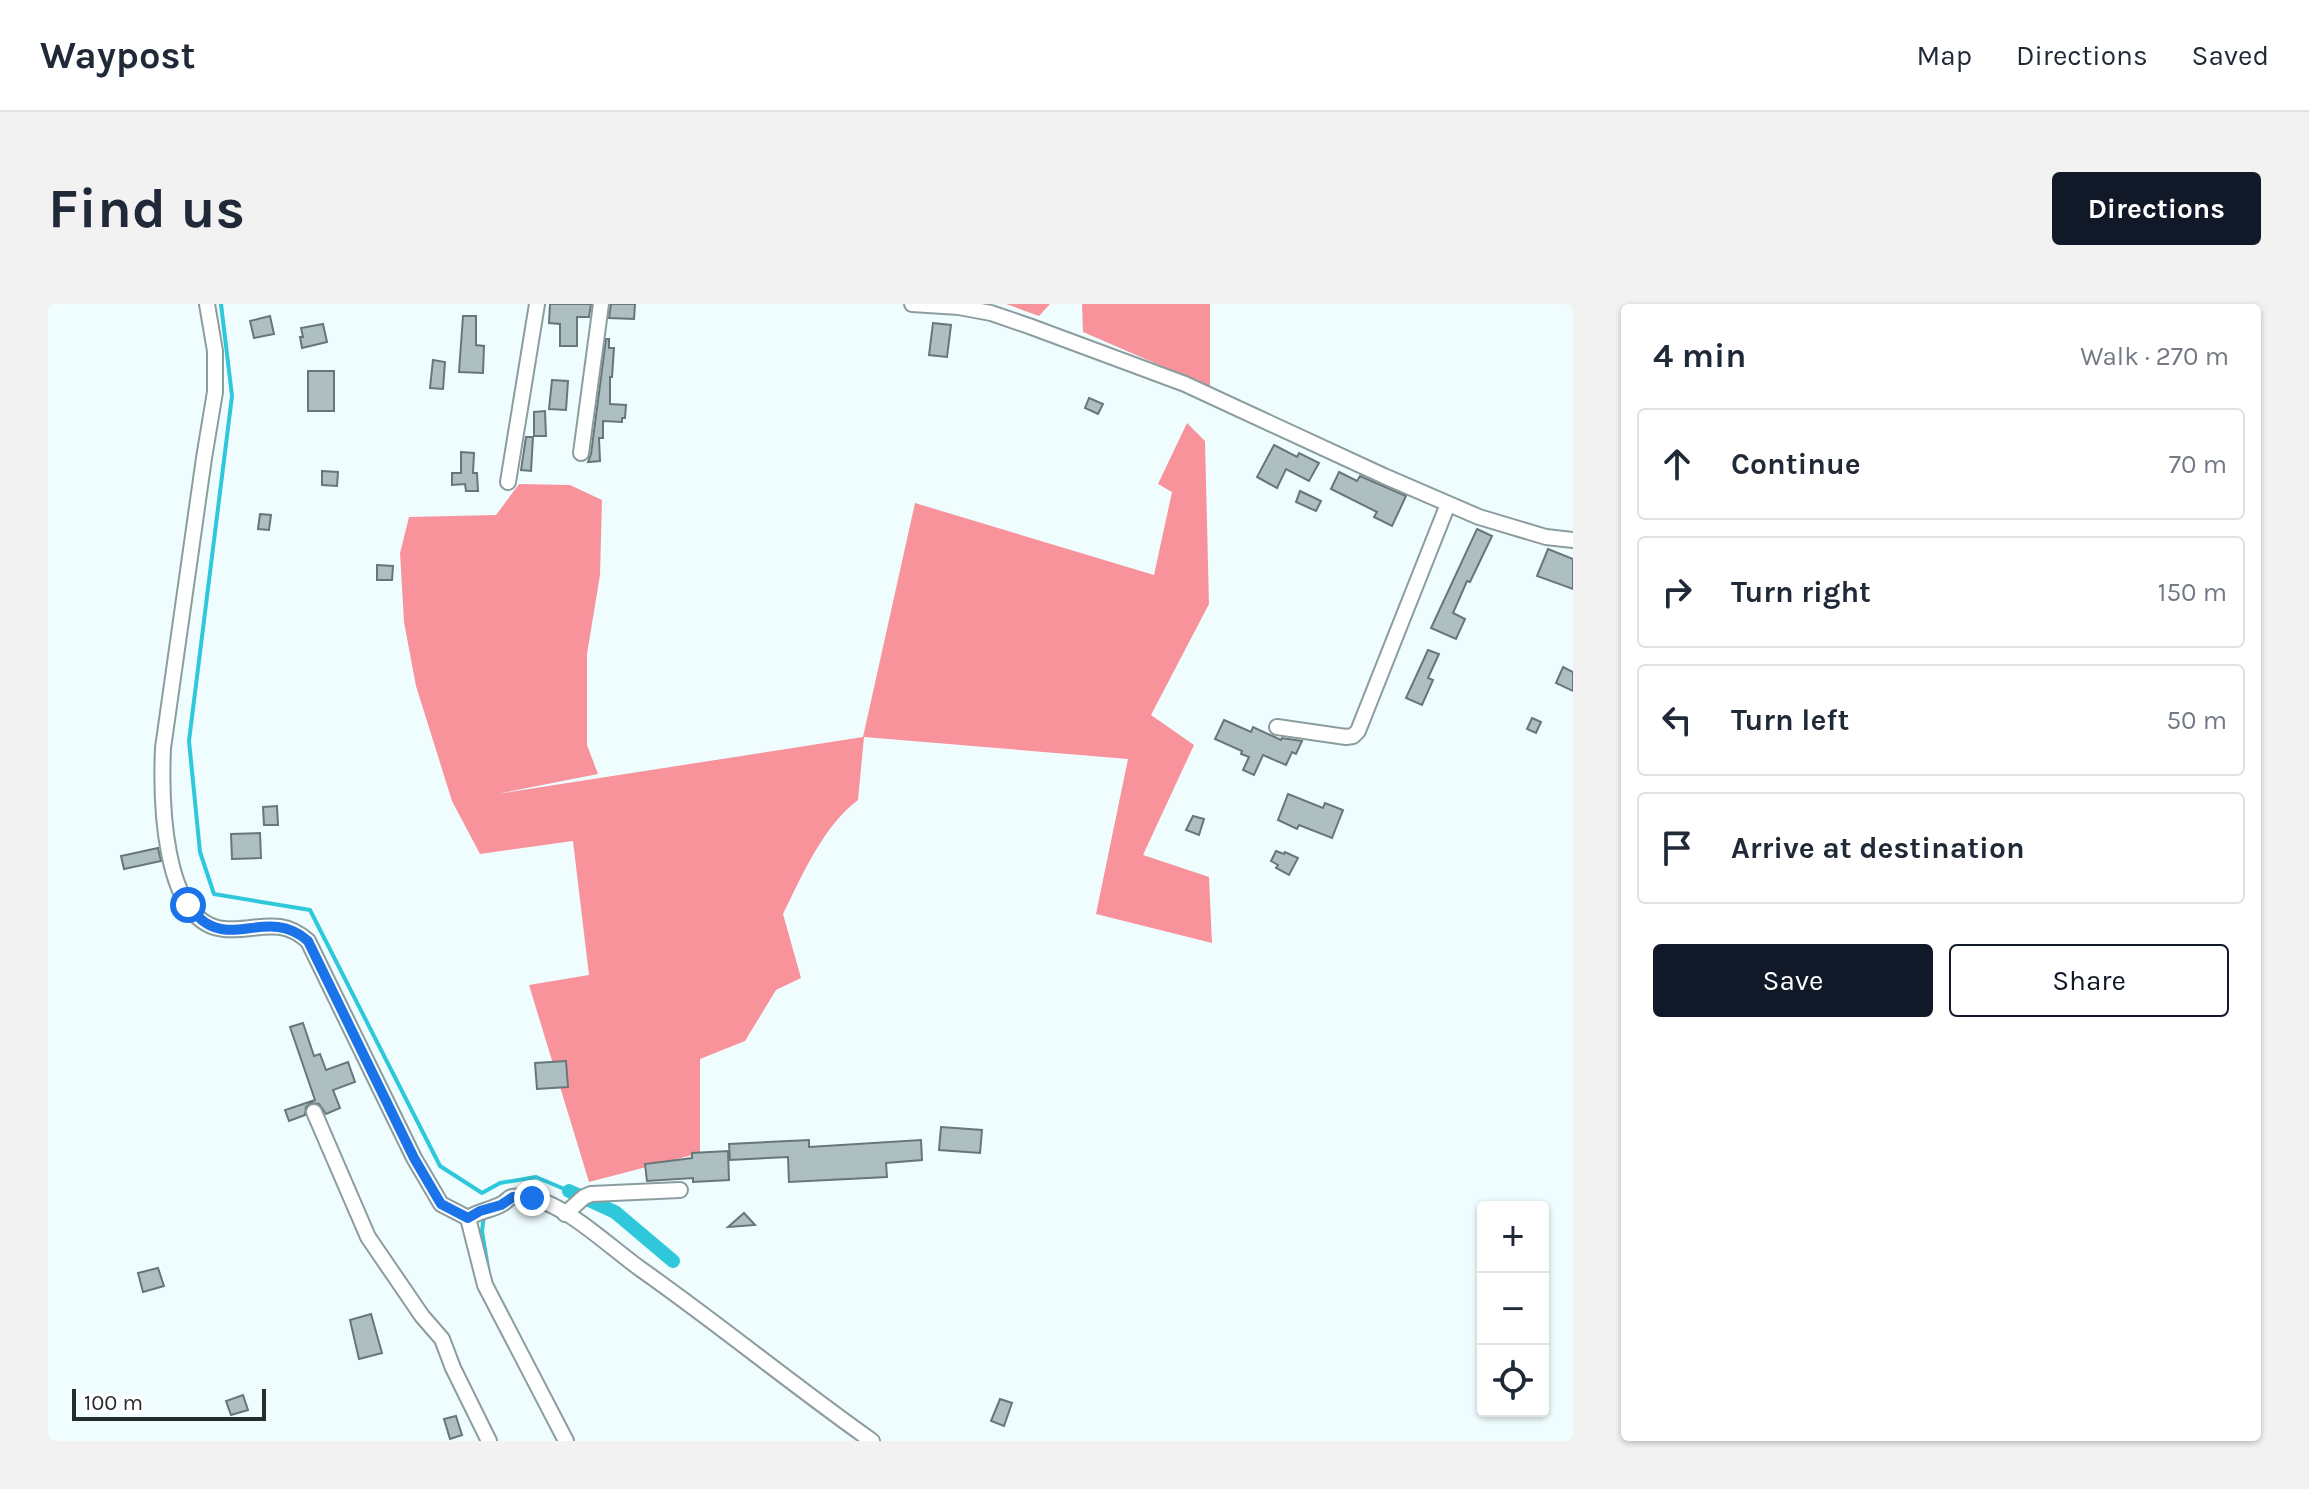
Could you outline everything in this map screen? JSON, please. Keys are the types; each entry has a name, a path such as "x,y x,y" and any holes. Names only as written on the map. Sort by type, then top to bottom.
{"street":[{"path":"207,304 215,351 215,392 162,770 166,842 172,867 188,905 206,923 221,929 286,928 298,932 308,941 414,1158 441,1204 474,1215 513,1197 532,1198 567,1212 804,1393 872,1441"},
{"path":"508,482 537,304"},
{"path":"581,453 601,304"},
{"path":"912,304 991,313 1185,384 1479,517 1546,537 1573,540"},
{"path":"1277,727 1346,737 1358,731 1448,504"},
{"path":"314,1112 368,1237 422,1316 442,1339 489,1441"},
{"path":"567,1212 591,1194 680,1190"},
{"path":"474,1215 485,1285 566,1441"}],"shaded area":[{"path":"1006,304 1050,304 1039,316"},
{"path":"1082,304 1210,304 1210,387 1083,332"},
{"path":"1187,423 1205,441 1209,604 1151,715 1194,745 1143,855 1209,877 1212,943 1096,914 1128,759 864,737 858,800 824,837 783,914 801,978 776,990 745,1041 700,1059 700,1153 589,1182 529,985 589,975 573,841 480,854 452,801 416,686 404,622 400,553 409,517 496,515 519,484 570,485 602,500 600,575 587,654 587,745 598,774 497,794 863,737 915,503 1154,575 1172,492 1158,484"}],"building":[{"path":"550,304 591,304 589,317 577,317 577,346 560,346 560,324 549,323"},
{"path":"611,304 635,304 634,319 609,318"},
{"path":"270,316 274,334 254,338 250,321"},
{"path":"463,316 476,316 476,345 484,346 483,373 459,372"},
{"path":"933,323 951,325 947,357 929,355"},
{"path":"323,324 327,342 302,348 301,328"},
{"path":"606,339 609,339 609,348 614,348 610,404 626,405 625,418 622,422 603,421 603,438 599,438 600,461 588,462 591,454"},
{"path":"433,360 445,362 443,389 430,388"},
{"path":"308,371 334,371 334,411 308,411"},
{"path":"552,380 568,381 566,410 549,409"},
{"path":"1089,398 1103,404 1098,414 1085,408"},
{"path":"545,411 546,436 534,436 534,412"},
{"path":"526,437 533,437 531,471 521,470"},
{"path":"1274,445 1297,457 1299,453 1319,463 1309,481 1286,469 1277,488 1257,477"},
{"path":"461,452 474,453 473,473 477,473 478,491 466,491 465,484 452,485 452,473 461,473"},
{"path":"322,471 338,472 337,486 322,485"},
{"path":"1339,472 1357,481 1360,476 1406,496 1392,526 1374,517 1377,512 1331,489"},
{"path":"1300,491 1321,501 1316,511 1296,502"},
{"path":"260,514 271,515 269,530 258,529"},
{"path":"1477,529 1492,536 1453,613 1465,619 1456,639 1431,628"},
{"path":"1548,549 1573,559 1573,589 1537,576"},
{"path":"377,565 393,566 392,580 377,580"},
{"path":"1428,650 1439,654 1428,678 1433,680 1422,705 1406,698"},
{"path":"1563,667 1573,672 1573,691 1556,683"},
{"path":"1532,718 1541,722 1536,733 1527,729"},
{"path":"1224,720 1251,732 1253,727 1281,740 1302,741 1286,765 1263,755 1254,775 1243,770 1249,757 1215,739"},
{"path":"1288,794 1323,808 1325,803 1343,810 1332,838 1299,825 1297,829 1278,820"},
{"path":"277,806 278,825 264,825 263,807"},
{"path":"1193,816 1204,819 1199,835 1186,830"},
{"path":"260,833 261,858 232,859 231,834"},
{"path":"158,848 161,861 124,869 121,856"},
{"path":"1276,851 1298,858 1289,875 1276,868 1278,865 1271,861"},
{"path":"303,1023 314,1056 320,1054 326,1070 348,1062 355,1082 333,1090 340,1108 326,1114 319,1104 311,1103 306,1107 305,1115 289,1121 285,1110 315,1100 290,1027"},
{"path":"566,1061 568,1087 537,1089 535,1063"},
{"path":"941,1127 982,1130 980,1153 939,1150"},
{"path":"809,1140 809,1147 921,1140 922,1160 886,1163 887,1177 789,1182 788,1157 730,1160 729,1144"},
{"path":"728,1151 729,1180 693,1182 693,1178 647,1181 645,1164 692,1158 692,1153"},
{"path":"744,1213 755,1225 728,1227"},
{"path":"158,1268 164,1286 143,1292 138,1273"},
{"path":"371,1314 382,1353 359,1359 350,1320"},
{"path":"243,1395 248,1410 231,1415 226,1401"},
{"path":"1000,1399 1012,1403 1004,1426 991,1421"},
{"path":"456,1416 462,1435 450,1439 444,1419"}],"waterway":[{"path":"221,304 232,396 189,741 200,852 214,894 310,910 440,1166 482,1193 500,1183 536,1177 569,1191"},
{"path":"569,1191 615,1212 673,1261"},
{"path":"484,1215 482,1231 489,1274"}],"route":[{"path":"188,905 206,923 221,929 286,928 298,932 308,941 414,1158 441,1204 468,1218 513,1197 532,1198"}]}
